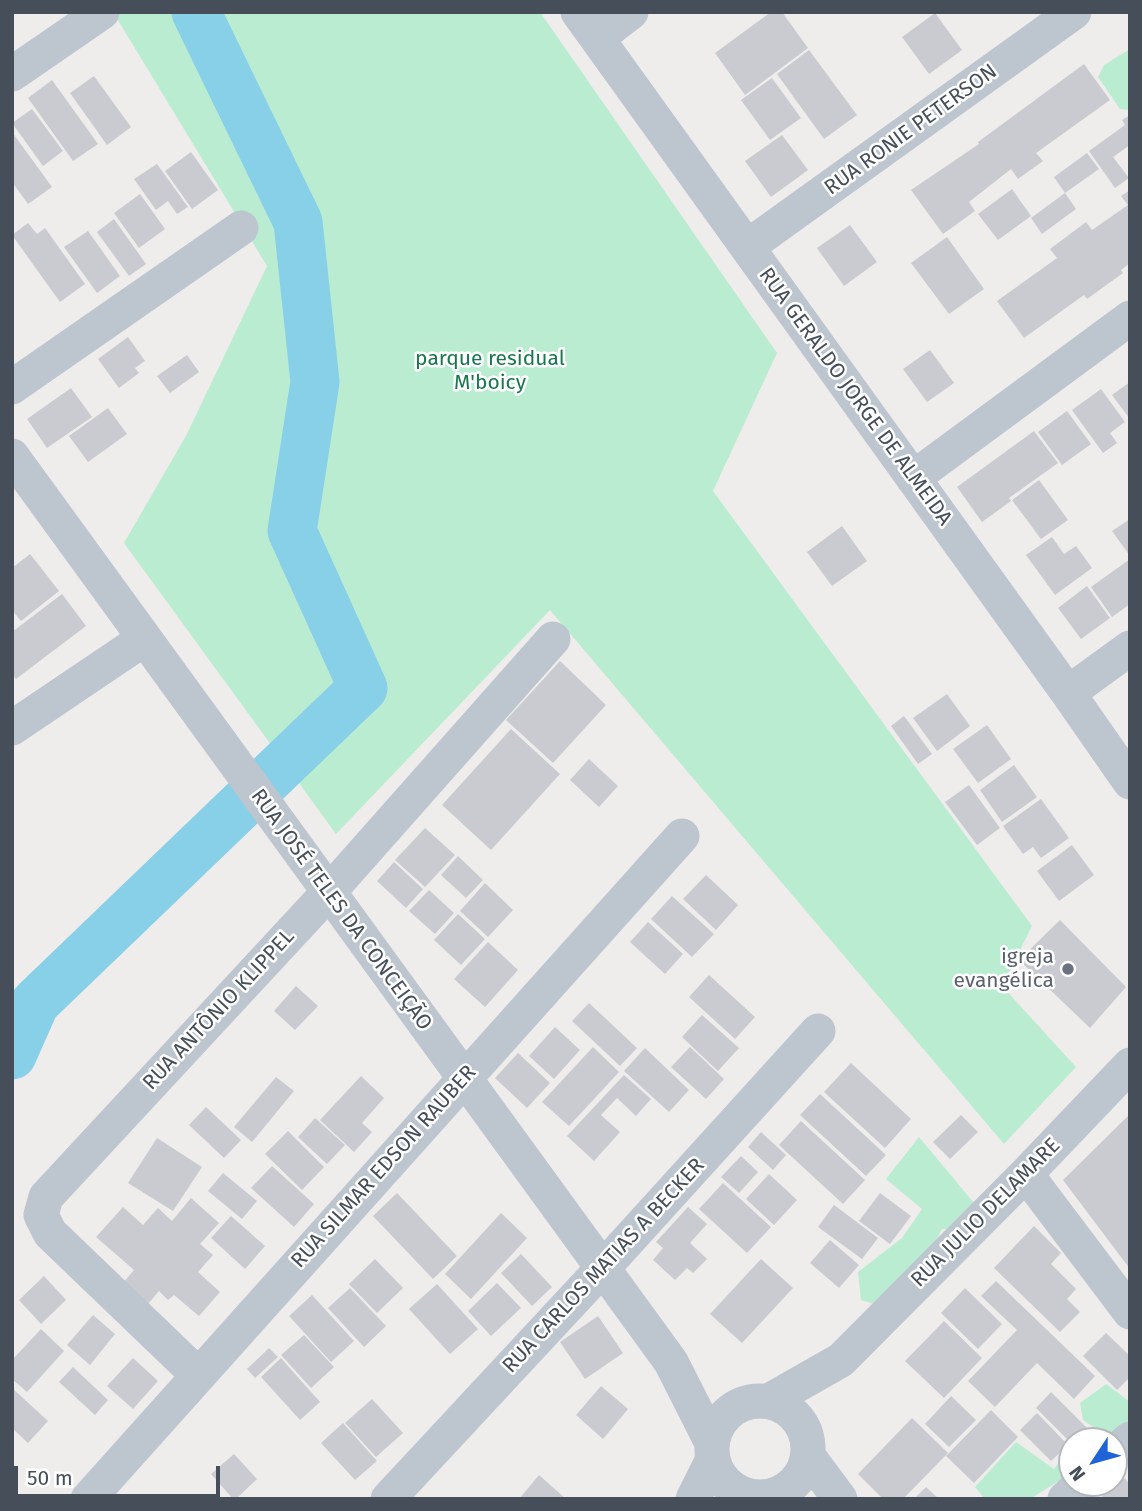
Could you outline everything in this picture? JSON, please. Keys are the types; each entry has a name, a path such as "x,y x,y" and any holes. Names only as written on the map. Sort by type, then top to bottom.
{"street":[{"path":"12,74 102,12"},
{"path":"587,25 631,12"},
{"name":"RUA RONIE PETERSON","path":"747,247 1074,12"},
{"name":"RUA GERALDO JORGE DE ALMEIDA","path":"587,25 1130,782"},
{"path":"12,387 241,228"},
{"path":"914,478 1130,318"},
{"name":"RUA JOSÉ TELES DA CONCEIÇÃO","path":"12,456 671,1362 712,1451"},
{"path":"12,728 144,639"},
{"name":"RUA ANTÔNIO KLIPPEL","path":"198,1375 50,1233 41,1215 46,1197 328,892 553,639"},
{"path":"1068,693 1130,648"},
{"name":"RUA SILMAR EDSON RAUBER","path":"88,1499 682,836"},
{"name":"RUA CARLOS MATIAS A BECKER","path":"388,1499 818,1031"},
{"name":"RUA JULIO DELAMARE","path":"754,1403 841,1360 1130,1065"},
{"path":"1026,1174 1130,1312"},
{"name":"RUA JULIO DELAMARE","path":"806,1444 841,1360"},
{"name":"RUA JOSÉ TELES DA CONCEIÇÃO","path":"671,1362 754,1403"},
{"path":"693,1499 712,1451 717,1426 727,1413 754,1403 784,1407 796,1417 806,1444 840,1499"},
{"path":"712,1451 725,1483 744,1497 788,1496 799,1478 806,1444"}],"green space":[{"name":"parque residual M'boicy","path":"113,12 540,12 777,353 713,491 1032,926 1002,986 1076,1067 1004,1144 550,610 336,834 124,543 187,434 267,266"},
{"path":"1130,49 1130,110 1120,109 1098,77 1104,65"},
{"path":"919,1137 974,1203 966,1229 942,1229 919,1274 881,1306 861,1300 858,1272 902,1238 922,1209 886,1179"},
{"path":"1106,1384 1130,1402 1130,1424 1126,1427 1094,1427 1083,1420 1080,1403"},
{"path":"1016,1442 1054,1469 1058,1464 1058,1482 1030,1499 985,1499 975,1487"}],"building":[{"path":"771,12 782,12 808,48 745,95 715,53"},
{"path":"935,13 962,50 929,74 902,37"},
{"path":"809,50 857,115 824,139 777,74"},
{"path":"1084,64 1110,100 1036,153 1043,161 1018,179 1011,169 969,202 975,211 943,234 911,190 979,144 978,142"},
{"path":"94,76 131,127 107,145 70,93"},
{"path":"772,78 801,118 770,140 741,100"},
{"path":"52,80 98,144 73,161 28,98"},
{"path":"32,109 63,151 43,166 12,123"},
{"path":"1130,115 1130,145 1113,157 1129,178 1115,188 1089,151 1125,125 1122,120"},
{"path":"12,132 52,187 28,204 12,182"},
{"path":"782,135 808,170 771,197 745,161"},
{"path":"191,152 218,190 192,209 165,171"},
{"path":"1087,153 1099,169 1065,193 1054,177"},
{"path":"157,164 188,207 177,214 168,201 156,210 134,179"},
{"path":"1012,189 1031,216 998,240 978,214"},
{"path":"1130,190 1130,263 1121,270 1123,273 1087,299 1084,295 1024,338 997,301 1057,258 1050,249 1086,222 1092,230 1128,205 1121,196"},
{"path":"1065,193 1076,209 1042,234 1031,218"},
{"path":"140,194 165,229 139,248 114,213"},
{"path":"114,219 146,264 129,276 97,232"},
{"path":"28,223 37,234 45,228 85,284 60,302 12,235"},
{"path":"850,225 877,262 844,286 817,248"},
{"path":"88,231 120,276 97,293 64,247"},
{"path":"947,237 984,289 949,314 911,263"},
{"path":"128,337 145,361 135,368 139,373 119,388 98,359"},
{"path":"930,350 954,383 927,402 903,369"},
{"path":"187,355 199,372 170,393 157,376"},
{"path":"1130,382 1130,419 1112,395"},
{"path":"71,388 92,417 47,448 27,419"},
{"path":"1101,389 1125,422 1110,433 1117,443 1103,453 1072,410"},
{"path":"108,408 127,434 88,462 69,436"},
{"path":"1067,411 1091,444 1062,465 1038,432"},
{"path":"1034,431 1058,463 1009,498 1011,501 982,522 957,487"},
{"path":"1039,480 1068,520 1041,539 1012,500"},
{"path":"1130,519 1130,556 1112,531"},
{"path":"842,526 867,561 832,586 807,552"},
{"path":"1052,537 1064,554 1076,546 1092,568 1055,595 1026,555"},
{"path":"30,554 59,591 21,621 12,610 12,568"},
{"path":"1130,559 1130,604 1112,617 1091,587"},
{"path":"1087,586 1110,618 1081,639 1058,608"},
{"path":"62,594 86,626 16,679 12,674 12,632"},
{"path":"560,661 606,705 553,763 506,720"},
{"path":"947,694 970,726 937,751 913,718"},
{"path":"904,716 932,754 918,764 891,726"},
{"path":"987,725 1011,759 978,783 953,749"},
{"path":"511,729 560,774 491,850 442,805"},
{"path":"589,759 618,786 599,807 570,780"},
{"path":"1014,765 1037,797 1002,822 980,790"},
{"path":"969,785 1000,828 977,845 945,802"},
{"path":"1041,799 1069,838 1041,858 1033,847 1023,854 1003,826"},
{"path":"425,828 455,855 425,887 395,860"},
{"path":"1072,845 1094,875 1059,901 1037,871"},
{"path":"458,856 483,880 466,898 441,875"},
{"path":"394,862 423,889 406,908 377,881"},
{"path":"706,875 738,905 716,930 683,899"},
{"path":"485,883 513,910 488,937 460,911"},
{"path":"429,890 454,913 435,934 409,911"},
{"path":"672,896 714,934 692,957 651,919"},
{"path":"458,914 485,939 461,965 434,940"},
{"name":"igreja evangélica","path":"1060,920 1126,987 1090,1028 1019,960"},
{"path":"648,922 683,954 665,974 630,942"},
{"path":"488,942 518,970 485,1007 454,979"},
{"path":"709,975 755,1017 735,1039 689,997"},
{"path":"296,986 318,1006 295,1030 274,1011"},
{"path":"589,1003 637,1048 620,1066 572,1021"},
{"path":"702,1015 739,1048 718,1071 682,1037"},
{"path":"555,1027 580,1050 554,1079 529,1056"},
{"path":"593,1047 619,1072 569,1126 542,1102"},
{"path":"690,1047 724,1079 706,1099 671,1067"},
{"path":"645,1048 689,1090 669,1112 624,1071"},
{"path":"518,1053 550,1083 527,1108 495,1078"},
{"path":"851,1063 911,1119 885,1148 824,1092"},
{"path":"624,1075 651,1099 636,1116 617,1098 601,1115 620,1132 594,1161 567,1136"},
{"path":"361,1076 384,1098 362,1123 372,1132 354,1152 320,1120"},
{"path":"276,1077 294,1091 252,1142 234,1127"},
{"path":"820,1094 886,1155 866,1176 800,1115"},
{"path":"206,1107 241,1140 224,1158 189,1125"},
{"path":"1130,1114 1130,1269 1063,1180"},
{"path":"961,1115 978,1132 950,1159 933,1142"},
{"path":"315,1118 345,1145 327,1164 298,1137"},
{"path":"801,1121 865,1180 843,1204 779,1145"},
{"path":"288,1131 324,1167 302,1190 265,1154"},
{"path":"761,1132 786,1155 773,1170 748,1147"},
{"path":"157,1138 202,1167 173,1211 128,1183"},
{"path":"741,1156 758,1172 739,1193 721,1177"},
{"path":"272,1166 314,1204 294,1227 251,1188"},
{"path":"223,1173 257,1201 242,1219 208,1191"},
{"path":"769,1174 797,1200 774,1225 746,1199"},
{"path":"723,1183 771,1227 747,1253 699,1209"},
{"path":"397,1193 457,1256 433,1279 373,1216"},
{"path":"880,1193 911,1216 890,1244 859,1221"},
{"path":"191,1198 219,1223 200,1244 213,1255 198,1272 220,1292 199,1316 174,1295 168,1300 159,1291 148,1304 123,1283 134,1270 96,1237 123,1207 143,1225 158,1208 172,1221"},
{"path":"834,1205 878,1238 862,1259 818,1227"},
{"path":"688,1207 707,1224 690,1243 707,1259 693,1273 687,1268 675,1280 653,1260 663,1248 656,1242"},
{"path":"501,1213 527,1238 471,1299 445,1274"},
{"path":"231,1216 265,1246 245,1269 211,1238"},
{"path":"1034,1226 1061,1253 1051,1264 1076,1289 1067,1299 1080,1312 1060,1332 994,1268"},
{"path":"830,1240 859,1265 839,1288 810,1263"},
{"path":"521,1254 552,1287 532,1306 501,1273"},
{"path":"375,1259 403,1288 377,1313 349,1284"},
{"path":"761,1259 793,1288 742,1343 710,1314"},
{"path":"44,1276 66,1300 41,1324 19,1300"},
{"path":"996,1281 1095,1376 1074,1399 1037,1363 995,1407 968,1381 1017,1330 981,1296"},
{"path":"497,1283 521,1308 491,1336 468,1311"},
{"path":"437,1284 478,1329 450,1354 409,1309"},
{"path":"350,1288 386,1326 364,1347 328,1308"},
{"path":"965,1288 1002,1324 978,1349 941,1313"},
{"path":"312,1295 354,1341 331,1362 289,1316"},
{"path":"93,1315 115,1334 90,1365 67,1345"},
{"path":"598,1316 623,1353 585,1379 560,1342"},
{"path":"944,1321 982,1358 944,1398 905,1361"},
{"path":"41,1329 64,1351 27,1392 12,1379 12,1360"},
{"path":"1106,1333 1130,1356 1130,1377 1117,1390 1083,1356"},
{"path":"304,1335 334,1367 311,1388 281,1355"},
{"path":"269,1348 278,1357 255,1378 247,1369"},
{"path":"133,1358 158,1381 133,1409 107,1386"},
{"path":"281,1358 320,1402 300,1420 261,1377"},
{"path":"73,1367 108,1400 95,1415 59,1382"},
{"path":"601,1386 628,1409 603,1439 576,1415"},
{"path":"12,1388 48,1421 28,1443 12,1428"},
{"path":"1051,1392 1086,1427 1058,1427 1058,1430 1036,1408"},
{"path":"951,1396 976,1420 949,1447 925,1424"},
{"path":"372,1399 403,1433 376,1457 345,1423"},
{"path":"991,1410 1018,1437 974,1483 946,1456"},
{"path":"1037,1413 1058,1435 1058,1454 1051,1461 1020,1430"},
{"path":"912,1418 948,1453 903,1499 883,1499 858,1474"},
{"path":"343,1423 377,1461 355,1480 321,1443"},
{"path":"234,1454 257,1479 236,1499 233,1499 211,1474"},
{"path":"539,1475 566,1499 519,1499"},
{"path":"1128,1482 1130,1485 1130,1499 1099,1499 1128,1497"},
{"path":"926,1487 939,1499 914,1499"}],"waterway":[{"path":"12,1055 35,1003 363,688 292,531 315,382 298,222 196,12"}],"place":[{"name":"igreja evangélica","path":"1068,969"}]}
